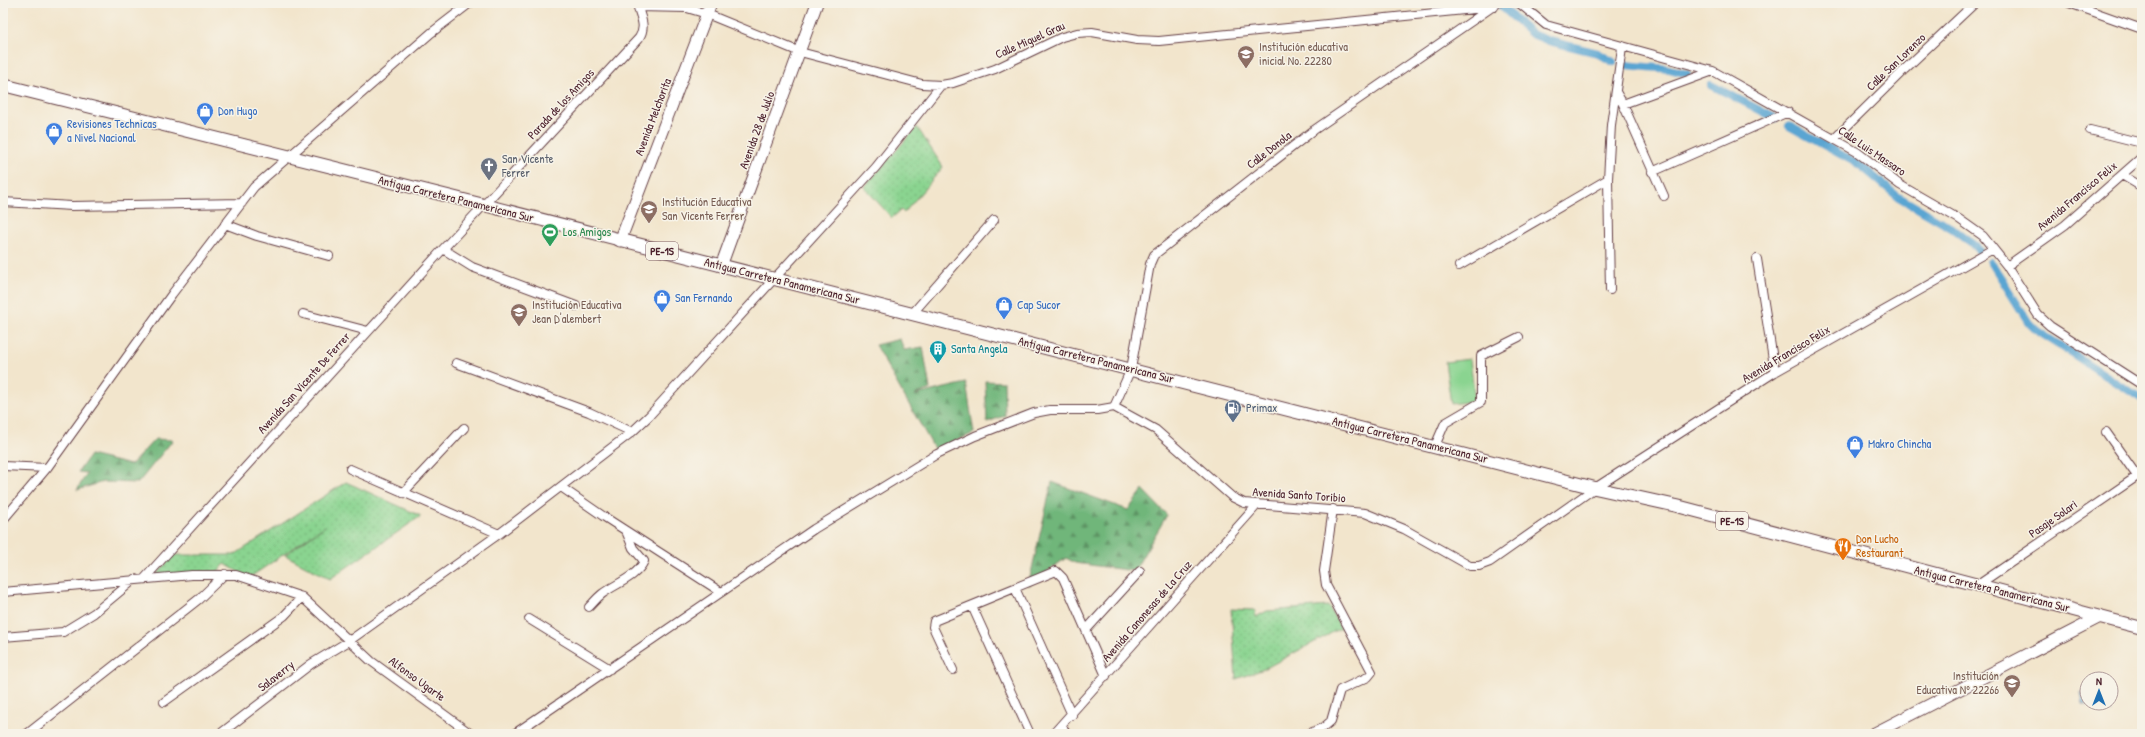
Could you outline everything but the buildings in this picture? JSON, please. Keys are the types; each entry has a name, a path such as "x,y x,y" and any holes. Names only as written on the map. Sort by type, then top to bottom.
{"highway":[{"name":"Antigua Carretera Panamericana Sur","path":"3,85 155,125 290,156 484,205 620,241 1131,369 1596,488 1677,506 2142,628"}],"main road":[{"name":"Avenida Melchorita","path":"620,241 711,3"},
{"name":"Avenida 28 de Julio","path":"721,266 800,52 816,3"},
{"path":"1874,734 2100,617"}],"street":[{"path":"3,520 47,468 172,294 254,187 431,33 470,3"},
{"name":"Calle Luis Massaro","path":"1519,3 1546,26 1622,48 1713,71 1857,152 1900,185 1959,219 1983,236 2007,266 2038,315 2050,326 2142,385"},
{"name":"Calle San Lorenzo","path":"1834,139 1975,3"},
{"path":"2069,3 2142,29"},
{"name":"Calle Miguel Grau","path":"637,5 687,8 707,14 800,52 922,84 941,85 995,69 1062,37 1077,33 1092,32 1136,40 1159,41 1496,5"},
{"name":"Parada de los Amigos","path":"484,205 639,38 643,32 644,24 637,5"},
{"name":"Calle Donola","path":"1114,407 1131,369 1150,264 1154,255 1314,130 1496,5"},
{"path":"1610,290 1608,179 1616,92 1622,48"},
{"path":"1623,104 1713,71"},
{"name":"Salaverry","path":"220,734 311,664 350,641 499,534 632,432 649,416 876,167 941,85"},
{"path":"1616,92 1623,104 1664,196"},
{"path":"1652,172 1788,112"},
{"path":"2090,130 2142,143"},
{"name":"Avenida Francisco Felix","path":"2007,266 2065,225 2142,157"},
{"path":"2122,175 2142,187"},
{"path":"1459,266 1608,179"},
{"path":"3,202 72,206 242,203"},
{"name":"Avenida San Vicente De Ferrer","path":"144,579 443,248 484,205"},
{"path":"912,314 994,220"},
{"path":"225,224 257,236 329,256"},
{"path":"443,248 472,267 576,306"},
{"name":"Avenida Francisco Felix","path":"1479,566 1490,562 1596,488 1775,372 1994,249"},
{"path":"1757,260 1775,372"},
{"path":"302,314 368,331"},
{"path":"1435,446 1445,423 1481,402 1481,356 1519,337"},
{"path":"456,363 589,412 632,432"},
{"path":"514,734 814,529 937,454 975,436 1034,413 1050,410 1097,410 1114,407"},
{"name":"Avenida Santo Toribio","path":"1114,407 1156,430 1232,497 1244,503 1333,509 1365,513 1404,529 1470,566 1479,566"},
{"path":"403,493 464,428"},
{"path":"2106,432 2140,475"},
{"path":"3,466 47,468"},
{"path":"350,469 499,534"},
{"name":"Pasaje Solari","path":"1978,585 2140,475"},
{"path":"561,487 721,592"},
{"name":"Avenida Canonesas de La Cruz","path":"1053,734 1072,715 1258,504"},
{"path":"1308,734 1324,727 1331,721 1340,690 1368,677 1372,672 1326,585 1324,571 1333,509"},
{"path":"589,607 603,594 642,566 644,561 633,548 626,531"},
{"path":"1086,630 1140,571"},
{"path":"953,670 932,623 1052,572 1059,573 1106,676"},
{"path":"27,734 199,599 225,574"},
{"path":"3,592 135,579 225,574 302,597 284,616 164,702"},
{"path":"3,637 63,632 94,613 135,579"},
{"path":"1015,588 1072,715"},
{"name":"Alfonso Ugarte","path":"302,597 371,661 465,733"},
{"path":"972,606 1030,734"},
{"path":"528,619 610,669"},
{"path":"1062,725 1066,734"}],"green space":[{"path":"917,127 943,167 904,213 901,210 892,218 864,187"},
{"path":"900,339 904,350 923,347 930,389 915,395 966,383 974,433 935,450 875,345"},
{"path":"1470,359 1475,401 1451,404 1445,362"},
{"path":"985,381 1004,382 1005,416 987,422"},
{"path":"155,439 173,440 138,483 103,482 77,490 87,473 78,472 90,455 131,465"},
{"path":"346,482 421,516 330,579 285,555 325,526 249,578 225,564 214,576 152,579 174,555 234,555"},
{"path":"1052,482 1128,510 1143,490 1167,515 1134,571 1075,563 1066,558 1028,586"},
{"path":"1328,606 1341,628 1264,669 1236,679 1231,609 1255,610 1256,617 1267,611"}],"waterway":[{"path":"1500,5 1532,34 1549,41 1598,53 1613,62"},
{"path":"1625,65 1669,69 1687,74"},
{"path":"1711,85 1775,118"},
{"path":"1789,126 1860,165 1897,196 1953,229 1976,246 1979,251"},
{"path":"1991,262 2029,323 2036,330 2142,399"}],"place":[{"name":"Institución educativa inicial No. 22280","path":"1246,69"},
{"name":"Don Hugo","path":"205,126"},
{"name":"Revisiones Technicas a Nivel Nacional","path":"54,146"},
{"name":"San Vicente Ferrer","path":"489,181"},
{"name":"Institución Educativa San Vicente Ferrer","path":"649,224"},
{"name":"Los Amigos","path":"550,247"},
{"name":"San Fernando","path":"662,313"},
{"name":"Cap Sucor","path":"1004,320"},
{"name":"Institución Educativa Jean D'alembert","path":"519,327"},
{"name":"Santa Angela","path":"938,364"},
{"name":"Primax","path":"1233,423"},
{"name":"Makro Chincha","path":"1855,459"},
{"name":"Don Lucho Restaurant","path":"1843,561"},
{"name":"Institución Educativa Nº 22266","path":"2012,698"}]}
